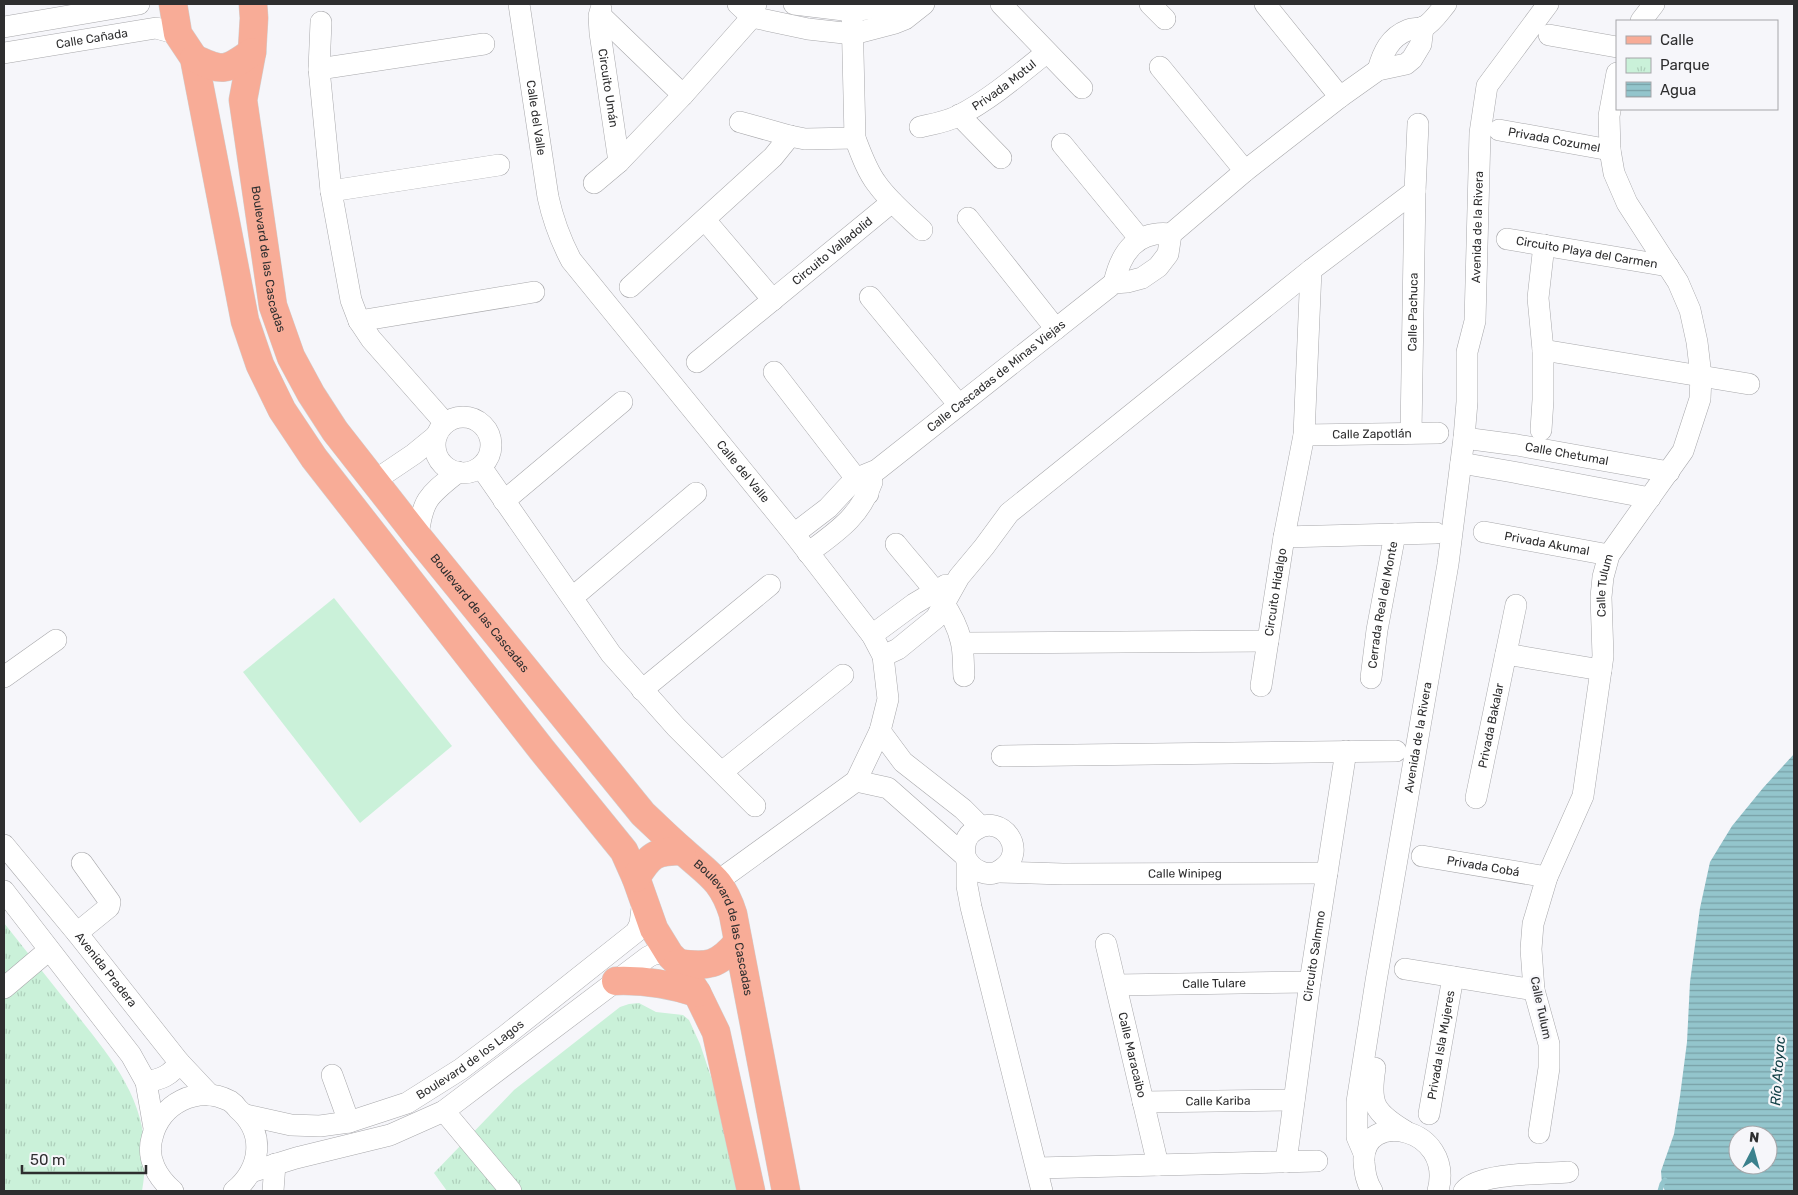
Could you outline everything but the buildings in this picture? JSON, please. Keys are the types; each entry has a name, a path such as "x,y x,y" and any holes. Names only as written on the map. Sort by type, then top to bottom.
{"main road":[{"path":"173,4 178,34 194,58 245,321 260,365 282,410 320,465 542,750 624,851 654,929 696,993 716,1032 751,1191"},
{"name":"Boulevard de las Cascadas","path":"253,4 252,52 242,100 273,306 292,356 311,394 334,431 418,537 643,814 682,851 718,881 728,899 733,914 786,1191"},
{"path":"194,58 215,68 224,68 233,66 252,52"},
{"path":"640,889 652,856 664,851 682,851"},
{"path":"674,959 697,965 715,962 727,955 738,942"},
{"path":"616,981 653,982 696,993"}],"street":[{"path":"4,27 139,4"},
{"name":"Calle del Valle","path":"520,4 548,197 561,241 571,260 794,534 872,635 883,656 888,699 880,731 856,781 718,881"},
{"path":"794,4 852,11 901,4 923,4"},
{"path":"594,183 619,162 683,95 749,8 808,29 853,34 905,19 923,4"},
{"name":"Privada Motul","path":"1001,4 1082,88"},
{"path":"1150,4 1165,19"},
{"path":"1265,4 1340,96"},
{"name":"Avenida de la Rivera","path":"1490,132 1474,112 1476,80 1480,72 1533,4"},
{"name":"Avenida de la Rivera","path":"1367,1186 1363,1151 1357,1137 1357,1102 1382,983 1454,565 1471,439 1482,377 1481,353 1475,321 1490,132 1487,86 1548,4"},
{"path":"1642,20 1654,4"},
{"name":"Circuito Umán","path":"601,10 683,95"},
{"name":"Circuito Umán","path":"601,10 600,33 619,162"},
{"path":"852,11 855,138 861,155 876,184 922,230"},
{"path":"1171,234 1148,235 1133,245 1122,257 1114,282 1127,282 1142,278 1158,267 1168,254 1171,234 1245,171 1340,96 1378,70 1382,55 1389,43 1433,12"},
{"path":"321,22 319,69 331,191 351,300 359,321 440,429 435,452 438,459 450,470 458,472 474,471 480,467 490,454 490,438 482,424 468,417 459,417 440,429 414,454 374,481"},
{"path":"27,23 33,48"},
{"name":"Calle Cañada","path":"4,53 156,28 178,34"},
{"path":"1548,35 1616,47"},
{"path":"319,69 484,44"},
{"name":"Privada Motul","path":"920,127 945,121 959,115 1011,81 1046,52"},
{"path":"1160,67 1245,171"},
{"name":"Calle Tulum","path":"1539,1133 1549,1068 1549,1044 1534,990 1531,949 1533,924 1547,877 1583,796 1603,656 1602,584 1610,555 1683,451 1700,399 1701,376 1697,342 1690,310 1678,282 1627,203 1614,172 1610,150 1609,116 1616,78"},
{"name":"Privada Motul","path":"959,115 1000,158"},
{"path":"740,122 790,136 805,138 855,138"},
{"name":"Calle Pachuca","path":"1411,433 1418,124"},
{"name":"Privada Cozumel","path":"1490,132 1610,150"},
{"path":"630,287 773,156 790,136"},
{"path":"1062,144 1140,240"},
{"path":"331,191 499,165"},
{"path":"872,635 914,604 939,598 984,547 1009,513 1311,270 1415,191"},
{"name":"Circuito Valladolid","path":"697,362 892,202"},
{"path":"968,218 1056,328"},
{"path":"704,220 773,300"},
{"name":"Circuito Playa del Carmen","path":"1507,239 1668,266"},
{"path":"1541,430 1543,350 1538,298 1544,245"},
{"name":"Circuito Hidalgo","path":"962,643 1268,641 1284,537 1304,435 1311,270"},
{"name":"Calle Cascadas de Minas Viejas","path":"794,534 828,508 861,487 877,470 1114,282"},
{"path":"359,321 534,292"},
{"path":"870,297 959,405"},
{"path":"1543,350 1749,384"},
{"path":"774,372 861,487 861,507 848,523 808,553"},
{"path":"504,501 622,402"},
{"name":"Calle Zapotlán","path":"1304,435 1438,433"},
{"name":"Calle Chetumal","path":"1471,439 1669,472"},
{"path":"1542,477 1548,451"},
{"path":"1468,464 1650,498"},
{"path":"480,467 573,597 611,654 676,727 755,806"},
{"path":"418,537 419,522 424,507 432,493 458,472"},
{"path":"573,597 696,493"},
{"name":"Privada Akumal","path":"1484,532 1610,555"},
{"name":"Cerrada Real del Monte","path":"1284,537 1436,533"},
{"name":"Cerrada Real del Monte","path":"1371,678 1377,630 1395,534"},
{"path":"896,544 939,598 955,622 962,643 964,676"},
{"path":"642,690 770,585"},
{"path":"883,656 898,649 936,618 939,598"},
{"name":"Privada Bakalar","path":"1476,798 1516,605"},
{"path":"4,677 56,640"},
{"path":"1261,686 1268,641"},
{"path":"1506,654 1601,670"},
{"path":"722,772 843,675"},
{"path":"880,731 903,762 963,809 980,826"},
{"path":"1002,756 1396,751"},
{"name":"Circuito Salmmo","path":"1286,1162 1310,982 1346,752"},
{"path":"888,788 903,762"},
{"path":"856,781 888,788 966,859 973,869 982,873 996,873"},
{"path":"971,907 996,873 1010,862 1013,848 1011,839 998,826 990,824 980,826 970,833 964,844 967,886 971,907 1042,1191"},
{"name":"Avenida Pradera","path":"4,845 77,933 179,1062 210,1095"},
{"path":"1013,848 1044,874"},
{"name":"Privada Cobá","path":"1422,856 1547,877"},
{"path":"77,933 109,907 110,902 82,863"},
{"path":"4,885 24,870"},
{"name":"Calle Winipeg","path":"996,873 1327,872"},
{"name":"Boulevard de los Lagos","path":"246,1115 291,1125 320,1126 349,1122 407,1103 461,1069 636,932 640,924 640,889"},
{"path":"4,891 131,1055 146,1082 154,1128"},
{"name":"Calle Maracaibo","path":"1106,944 1158,1165"},
{"path":"4,988 49,950"},
{"name":"Boulevard de los Lagos","path":"252,1172 296,1158 390,1135 444,1111 648,957 656,953 674,959"},
{"name":"Privada Isla Mujeres","path":"1405,969 1534,990"},
{"name":"Privada Isla Mujeres","path":"1429,1114 1453,977"},
{"name":"Calle Tulare","path":"1116,985 1310,982"},
{"name":"Avenida de la Rivera","path":"1382,983 1372,1092 1374,1103 1386,1119 1430,1146 1437,1157 1441,1171 1438,1191"},
{"path":"146,1082 170,1075 179,1062"},
{"path":"332,1075 349,1122"},
{"path":"173,1191 164,1183 156,1171 151,1157 150,1142 154,1128 163,1113 176,1102 193,1096 210,1095 230,1101 246,1115 253,1128 257,1143 256,1158 252,1172 243,1184 234,1191"},
{"name":"Calle Kariba","path":"1143,1102 1294,1100"},
{"path":"444,1111 511,1191"},
{"path":"291,1125 289,1142 296,1158"},
{"path":"1363,1151 1368,1142 1378,1134 1391,1130 1405,1130"},
{"path":"1037,1168 1317,1161"},
{"path":"273,1191 275,1164"},
{"path":"149,1191 156,1171"},
{"path":"1464,1191 1475,1182 1488,1178 1568,1172"}],"green space":[{"path":"334,598 452,746 360,823 243,672"},
{"path":"4,923 106,1052 130,1093 139,1114 144,1137 145,1163 142,1191 4,1191"},
{"path":"639,1003 656,1012 683,1015 689,1020 700,1044 717,1095 738,1191 447,1191 434,1173 514,1090 620,1007"}],"water":[{"name":"Río Atoyac","path":"1794,754 1794,1191 1665,1191 1662,1184 1661,1171 1674,1134 1680,1096 1687,1042 1690,982 1700,908 1710,862 1732,826"}],"waterway":[{"path":"1660,1191 1665,1180"}]}
